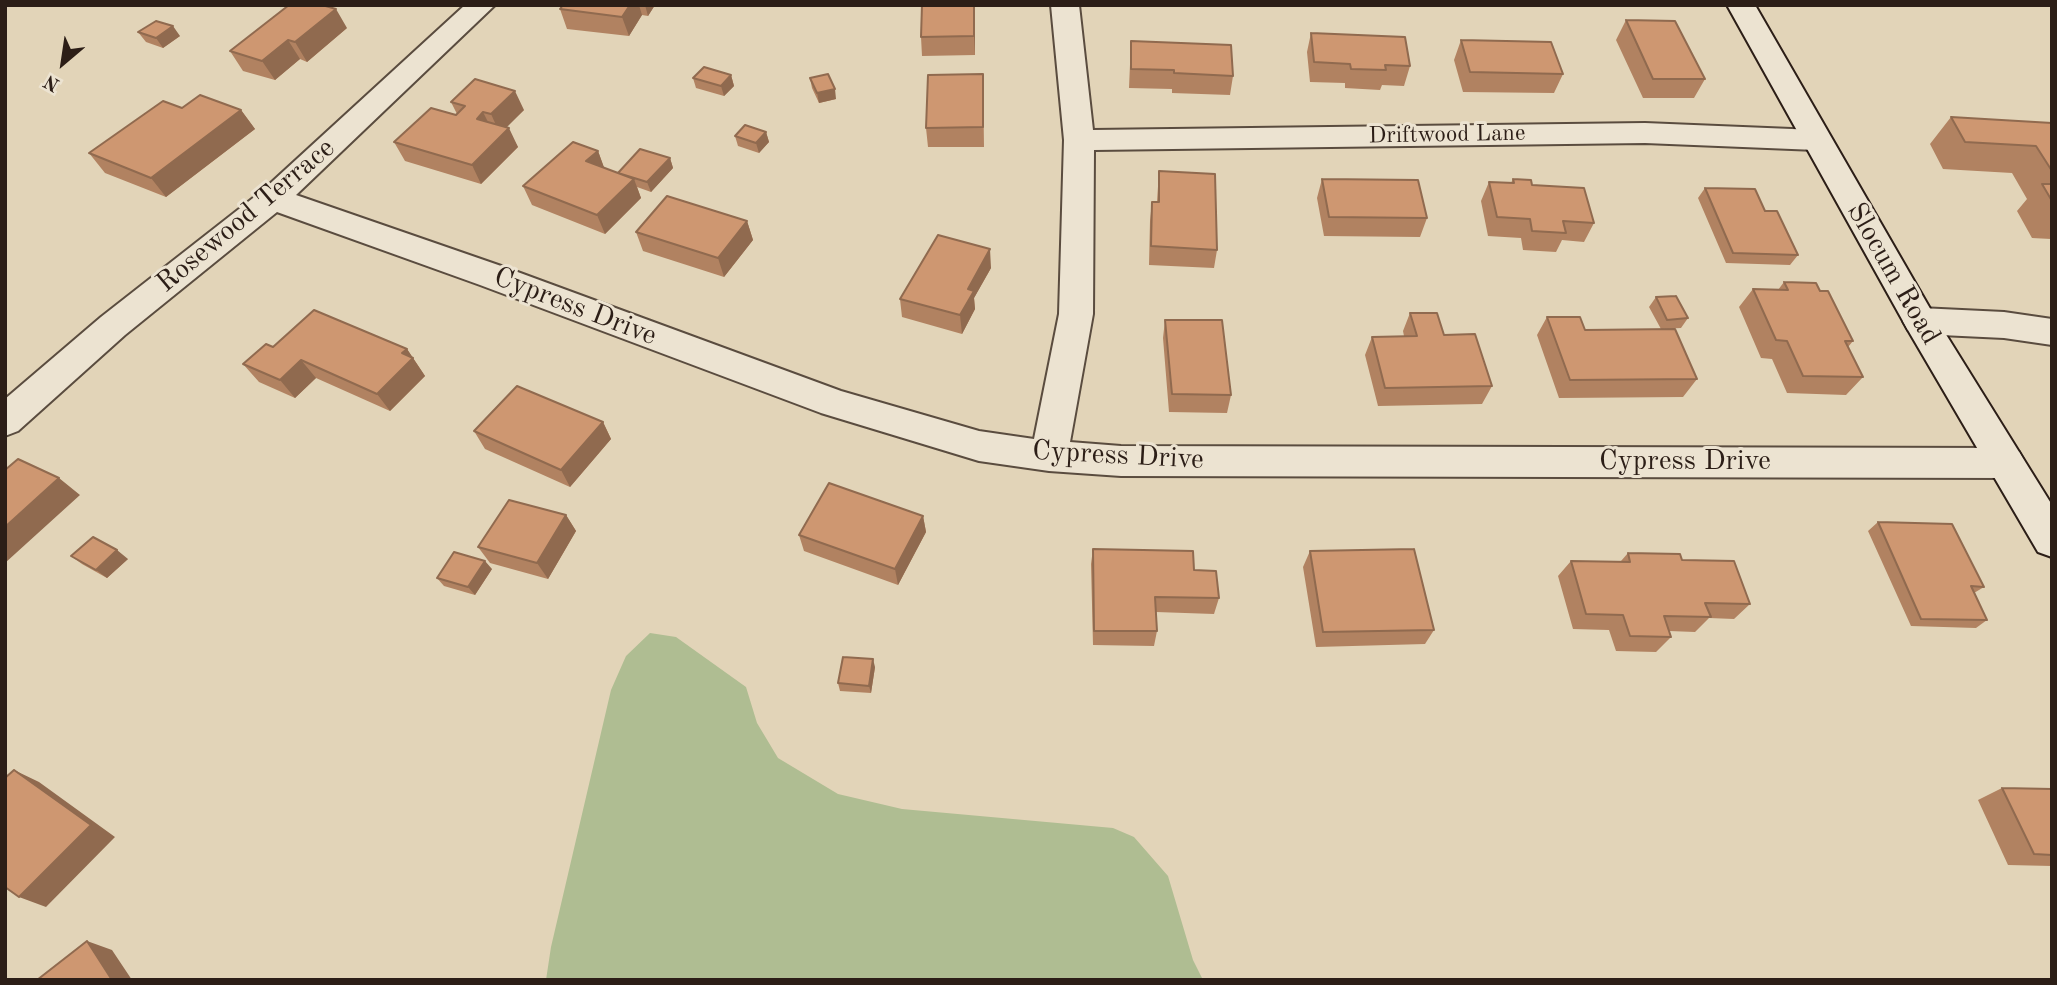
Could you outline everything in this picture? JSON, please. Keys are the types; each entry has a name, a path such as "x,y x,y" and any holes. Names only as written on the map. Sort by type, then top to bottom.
{"street":[{"name":"Rosewood Terrace","path":"5,421 113,326 274,199 481,5"},
{"path":"1049,456 1076,314 1079,139 1065,5"},
{"name":"Slocum Road","path":"1741,5 1920,321 2052,540"},
{"name":"Driftwood Lane","path":"1079,139 1645,133 1816,141"},
{"name":"Cypress Drive","path":"274,199 492,276 834,403 979,446 1049,456 1121,461 2006,463"},
{"path":"1920,321 2004,325 2052,332"}],"green space":[{"path":"650,633 676,637 746,687 757,723 778,758 838,794 902,809 1113,828 1134,837 1168,876 1193,960 1203,980 546,980 551,947 611,690 626,656"}],"building":[{"path":"289,5 322,5 336,9 295,42 288,40 262,61 230,51"},
{"path":"563,5 630,5 622,17 560,9"},
{"path":"922,5 974,5 974,36 921,37"},
{"path":"1626,20 1675,21 1705,79 1653,79"},
{"path":"156,21 173,26 156,38 138,32"},
{"path":"1311,33 1405,37 1410,66 1385,65 1386,70 1351,69 1350,64 1314,62"},
{"path":"1461,40 1551,42 1563,74 1470,72"},
{"path":"1131,41 1231,45 1233,76 1131,69"},
{"path":"704,67 731,75 721,86 693,78"},
{"path":"828,74 835,89 817,93 810,78"},
{"path":"983,74 983,127 926,128 928,75"},
{"path":"475,79 515,91 491,114 483,112 477,119 509,128 472,165 394,142 431,108 456,115 465,106 451,102"},
{"path":"200,95 241,110 151,178 89,153 163,101 182,108"},
{"path":"1951,117 2052,123 2052,171 2036,146 1965,142"},
{"path":"745,125 766,132 756,143 735,136"},
{"path":"573,142 598,151 586,161 634,179 597,215 523,186"},
{"path":"640,149 670,158 647,182 618,173"},
{"path":"1159,171 1215,174 1217,250 1151,246 1152,202 1159,202"},
{"path":"1322,179 1418,180 1427,218 1329,217"},
{"path":"1513,179 1531,180 1532,185 1584,188 1594,223 1563,221 1566,233 1532,231 1530,219 1497,217 1489,182 1514,183"},
{"path":"2042,184 2052,184 2052,201"},
{"path":"1705,188 1755,189 1765,211 1777,211 1798,255 1733,253"},
{"path":"667,196 747,221 718,258 636,232"},
{"path":"938,235 990,249 968,289 974,291 960,315 900,299"},
{"path":"1784,282 1816,283 1820,291 1828,291 1853,341 1845,341 1863,377 1803,376 1787,341 1776,340 1753,289 1788,290"},
{"path":"1676,296 1688,318 1667,320 1656,297"},
{"path":"314,310 407,349 402,353 413,358 377,394 301,360 280,380 243,364 266,344 273,347"},
{"path":"1410,313 1437,313 1444,335 1475,334 1492,386 1385,388 1372,337 1417,336"},
{"path":"1547,317 1580,317 1585,330 1675,329 1697,379 1570,380"},
{"path":"1165,320 1222,320 1231,395 1172,394"},
{"path":"517,386 603,422 561,470 474,431"},
{"path":"18,459 59,478 5,527 5,470"},
{"path":"829,483 923,516 895,569 799,535"},
{"path":"509,500 566,515 537,563 478,547"},
{"path":"1878,522 1952,524 1984,587 1971,586 1987,620 1921,619"},
{"path":"93,537 117,550 96,570 71,556"},
{"path":"1093,549 1193,551 1194,570 1216,571 1219,598 1155,597 1157,631 1094,631"},
{"path":"1414,549 1434,630 1323,632 1310,551"},
{"path":"454,552 485,561 468,587 437,578"},
{"path":"1628,553 1680,554 1682,560 1734,561 1750,604 1705,603 1711,617 1664,616 1671,637 1630,636 1623,615 1586,614 1571,561 1630,562"},
{"path":"843,657 873,659 869,686 838,683"},
{"path":"14,770 91,825 19,897 5,887 5,778"},
{"path":"2002,788 2052,789 2052,855 2034,854"},
{"path":"87,941 112,980 37,980"}]}
